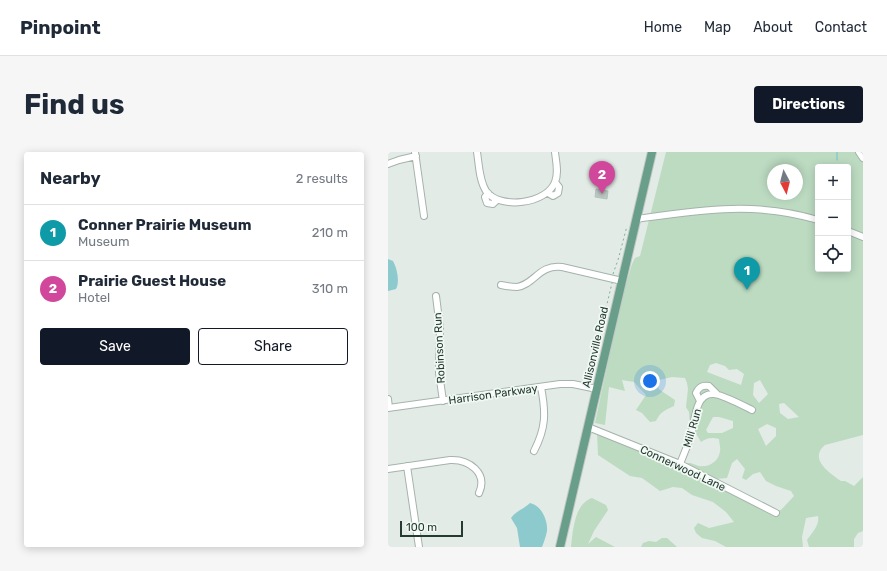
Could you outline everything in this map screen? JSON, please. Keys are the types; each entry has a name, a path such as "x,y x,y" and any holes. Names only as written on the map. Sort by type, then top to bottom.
{"main road":[{"name":"Allisonville Road","path":"560,547 652,152"}],"street":[{"path":"478,152 482,180 488,192 497,200 505,202 534,199 548,193 555,182 557,168 555,152"},
{"path":"859,152 863,158"},
{"path":"388,164 416,154 424,216"},
{"path":"636,219 706,210 741,208 778,211 815,219"},
{"path":"851,232 863,237"},
{"path":"501,285 513,287 520,286 543,270 553,267 562,267 622,281"},
{"name":"Robinson Run","path":"436,296 440,328 439,373 442,401"},
{"name":"Harrison Parkway","path":"389,408 569,384 597,389"},
{"path":"700,401 696,393 698,389 701,386 709,386 717,394 752,410"},
{"path":"534,452 542,432 544,422 541,387"},
{"name":"Mill Run","path":"680,464 691,437 700,401 707,394 717,394"},
{"path":"388,399 389,408"},
{"name":"Connerwood Lane","path":"588,426 680,464 776,513"},
{"path":"388,469 450,460 464,461 475,468 480,476 481,485 479,493"},
{"path":"407,466 418,547"}],"path":[{"path":"614,275 627,226"},
{"path":"606,308 612,283"}],"green space":[{"path":"666,152 863,152 863,435 825,445 820,450 819,455 822,465 841,481 845,481 854,486 863,477 863,531 858,533 854,539 854,547 809,547 807,540 817,526 818,516 806,518 802,537 803,547 726,547 715,541 702,538 696,533 694,528 698,523 709,528 734,522 726,512 713,502 692,495 682,488 673,487 660,491 642,478 630,476 598,455 597,432 622,442 677,469 683,467 687,463 697,466 710,465 716,461 720,451 719,439 709,438 701,442 692,430 689,412 686,407 688,389 685,378 672,377 659,380 656,385 660,390 675,400 674,406 659,415 656,421 650,422 642,413 636,410 646,395 634,382 622,380 625,391 609,387 605,425 595,423 623,291 635,258 640,256","holes":["716,363 725,366 729,370 737,369 744,374 741,385 707,372 710,365","760,380 768,394 759,403 753,395 754,383","784,403 799,417 788,419 780,413 779,404","713,417 733,421 733,428 722,433 708,433 706,430","767,424 776,428 776,436 766,446 758,429","737,459 745,469 742,478 746,480 753,474 760,472 766,481 791,491 794,496 781,510 775,510 711,477 716,479 727,478 732,463"]},
{"path":"592,498 606,505 608,510 594,531 588,544 596,537 615,547 571,547 578,512 586,501"},
{"path":"662,538 667,538 677,547 641,547 643,543 649,541 656,542"}],"water":[{"path":"388,259 393,261 396,267 398,279 396,289 388,291"},
{"path":"530,503 534,504 540,510 545,518 547,531 542,547 520,547 517,528 511,518"}],"building":[{"path":"596,189 608,191 607,199 595,197"}],"waterway":[{"path":"837,152 837,160"}],"place":[{"name":"Prairie Guest House","path":"602,194"},
{"name":"Conner Prairie Museum","path":"747,290"}]}
